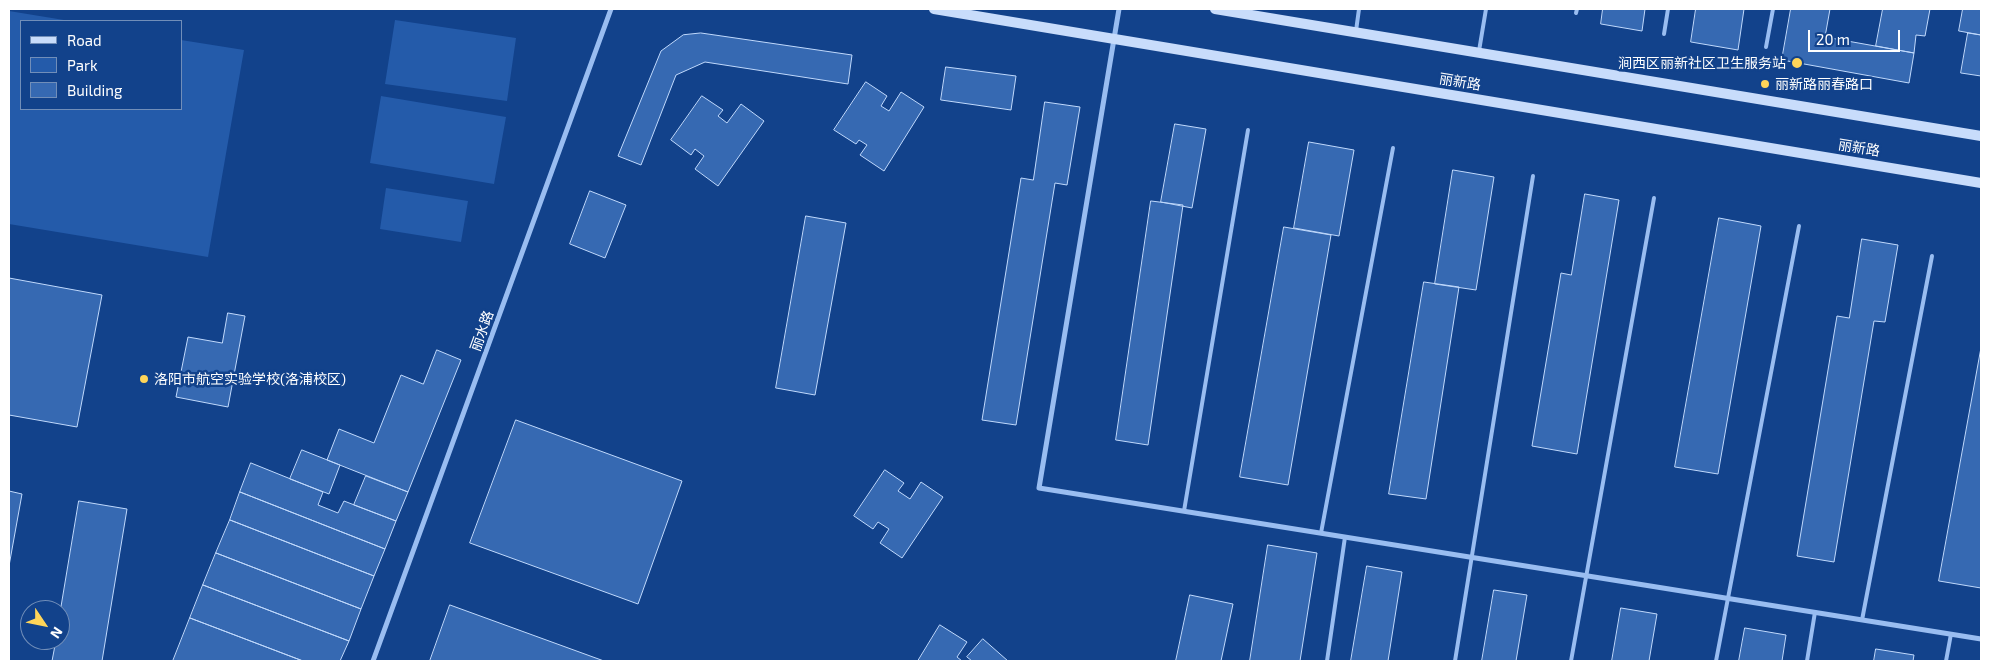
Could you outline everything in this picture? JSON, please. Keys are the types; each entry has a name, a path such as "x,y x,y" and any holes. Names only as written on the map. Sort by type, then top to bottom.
{"main road":[{"name":"丽新路","path":"934,9 1981,183"},
{"path":"1222,9 1981,136"}],"street":[{"name":"丽水路","path":"373,661 611,9"},
{"path":"1119,9 1039,488 1981,639"}],"lane":[{"path":"1356,32 1359,9"},
{"path":"1479,52 1486,9"},
{"path":"1664,34 1668,9"},
{"path":"1766,47 1774,9"},
{"path":"1184,511 1248,130"},
{"path":"1321,533 1393,148"},
{"path":"1455,661 1533,176"},
{"path":"1571,661 1654,198"},
{"path":"1716,661 1798,226"},
{"path":"1862,620 1932,256"},
{"path":"1327,661 1345,537"},
{"path":"1807,661 1816,612"},
{"path":"1946,661 1951,634"}],"green space":[{"path":"9,11 64,20 20,20 20,110 182,110 182,40 244,50 208,257 9,224"},
{"path":"395,20 516,38 507,101 385,84"},
{"path":"381,96 506,117 494,184 370,163"},
{"path":"386,188 468,201 461,242 380,229"}],"building":[{"path":"1603,9 1645,9 1642,31 1601,24"},
{"path":"1696,9 1744,9 1738,50 1691,42"},
{"path":"1791,9 1830,9 1825,37 1914,53 1909,83 1782,60"},
{"path":"1883,9 1930,9 1925,36 1916,35 1914,53 1876,46"},
{"path":"1963,9 1981,9 1981,35 1959,31"},
{"path":"701,33 852,55 848,84 705,62 676,75 641,165 618,156 661,51 683,35"},
{"path":"1968,33 1981,35 1981,76 1961,73"},
{"path":"946,67 1016,76 1011,110 941,100"},
{"path":"866,82 887,96 881,106 889,111 901,92 924,107 884,171 860,155 867,145 859,140 856,144 834,130"},
{"path":"702,96 723,110 718,116 727,123 741,104 764,121 718,186 695,169 704,156 695,149 691,155 671,140"},
{"path":"1045,102 1080,107 1067,185 1055,183 1016,425 982,420 1021,178 1033,180"},
{"path":"1175,124 1206,129 1192,208 1161,202"},
{"path":"1309,142 1354,150 1339,236 1294,228"},
{"path":"1453,170 1494,177 1476,290 1435,284"},
{"path":"590,191 626,205 605,258 570,244"},
{"path":"1585,194 1619,200 1577,454 1532,446 1561,273 1571,275"},
{"path":"1151,201 1183,205 1148,445 1116,440"},
{"path":"806,216 846,223 815,395 776,388"},
{"path":"1719,218 1761,226 1718,474 1675,467"},
{"path":"1284,227 1331,235 1288,485 1240,477"},
{"path":"1862,239 1898,245 1885,322 1874,321 1834,562 1797,556 1837,316 1849,318"},
{"path":"9,278 102,295 77,427 9,415"},
{"path":"1424,282 1459,287 1426,499 1389,494"},
{"path":"228,313 245,316 228,407 176,397 188,337 222,343"},
{"path":"1981,348 1981,588 1939,581"},
{"path":"437,350 461,360 408,492 327,460 339,429 374,443 401,375 423,384"},
{"path":"516,420 682,481 638,604 470,543"},
{"path":"302,450 340,465 329,494 290,479"},
{"path":"251,463 323,492 318,505 338,513 344,501 396,521 385,549 240,492"},
{"path":"885,470 904,483 898,491 910,499 921,482 943,497 902,558 880,543 889,529 878,522 873,529 854,516"},
{"path":"366,476 408,492 396,521 354,505"},
{"path":"9,491 22,494 9,566"},
{"path":"240,492 385,549 374,576 230,520"},
{"path":"79,501 127,509 102,661 52,661 54,650 70,650 70,600 62,600"},
{"path":"230,520 374,576 361,609 216,553"},
{"path":"1268,545 1317,553 1300,661 1250,661"},
{"path":"216,553 361,609 349,641 203,585"},
{"path":"1367,566 1402,572 1388,661 1351,661"},
{"path":"203,585 349,641 340,661 303,661 190,618"},
{"path":"1494,590 1527,595 1516,661 1482,661"},
{"path":"1190,595 1233,604 1221,661 1176,661"},
{"path":"450,605 604,661 430,661"},
{"path":"1621,608 1657,614 1649,661 1612,661"},
{"path":"190,618 303,661 173,661"},
{"path":"940,625 967,642 957,657 962,661 918,661"},
{"path":"1745,628 1786,635 1782,661 1739,661"},
{"path":"983,639 1008,661 972,661 967,657"},
{"path":"1876,649 1914,655 1913,661 1874,661"}],"place":[{"name":"涧西区丽新社区卫生服务站","path":"1797,63"},
{"name":"丽新路丽春路口","path":"1765,84"},
{"name":"洛阳市航空实验学校(洛浦校区)","path":"144,379"}]}
